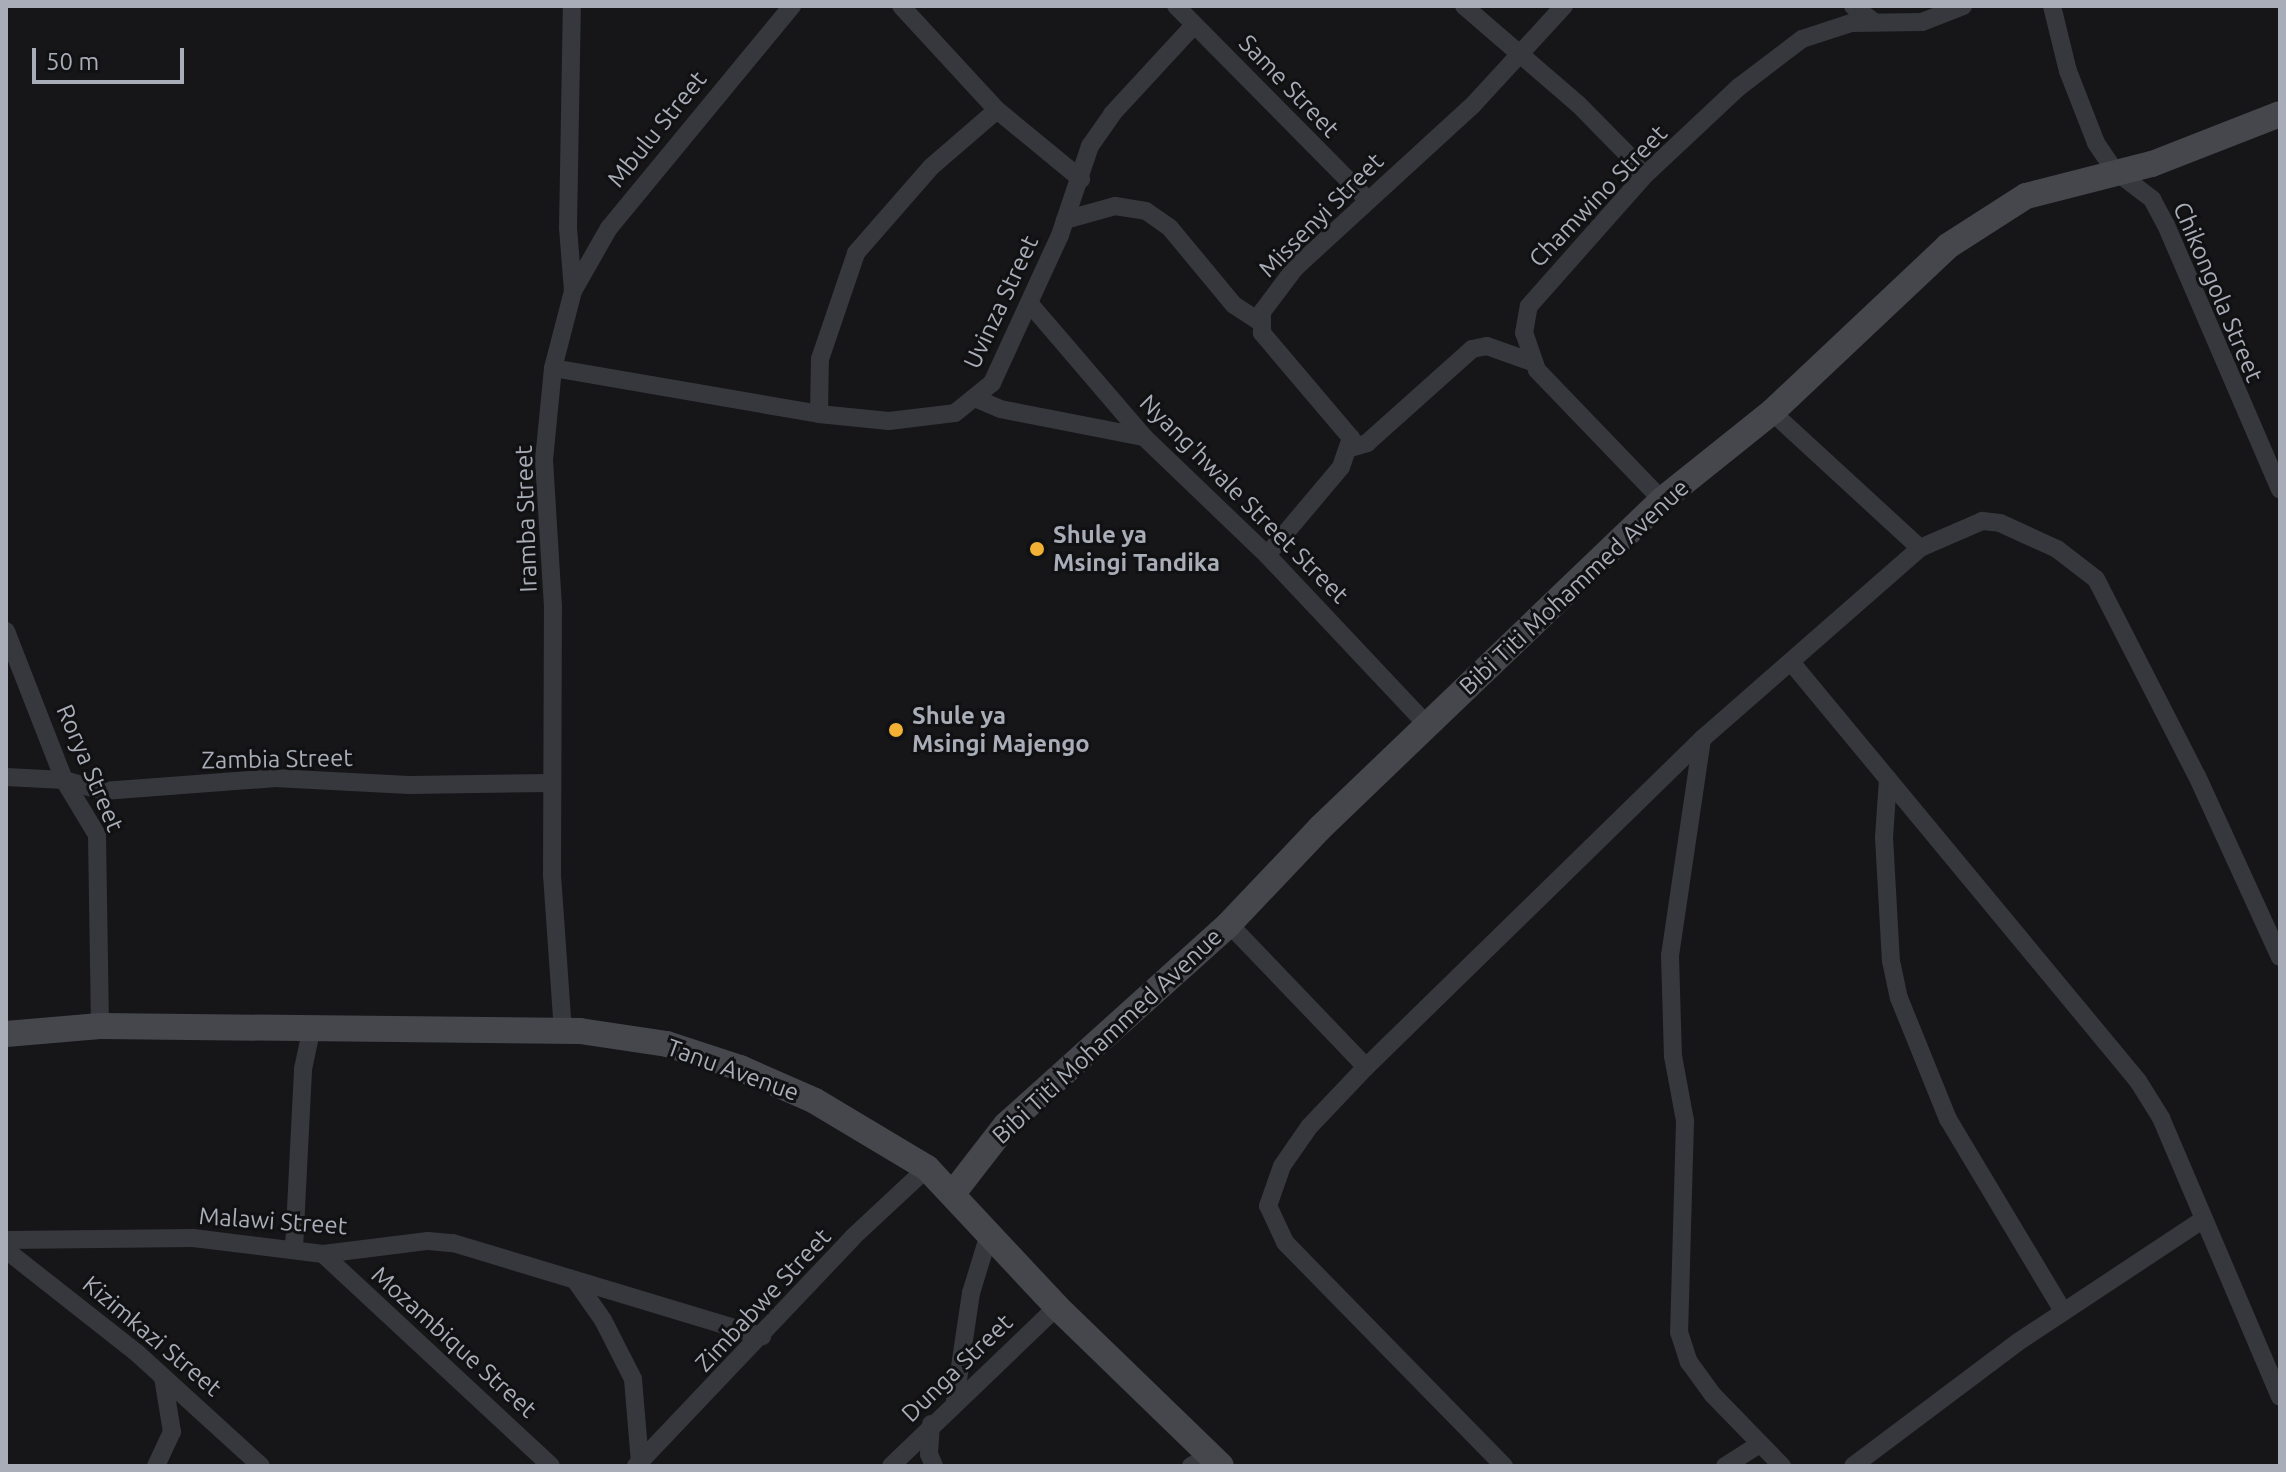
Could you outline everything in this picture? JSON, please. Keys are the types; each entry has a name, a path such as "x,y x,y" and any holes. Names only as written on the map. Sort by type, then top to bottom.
{"street":[{"name":"Iramba Street","path":"563,1032 551,783 553,607 544,460 553,368 573,291 568,228 572,6"},
{"name":"Mbulu Street","path":"573,291 609,228 792,6"},
{"path":"901,6 997,110 1081,179"},
{"name":"Same Street","path":"1176,6 1368,200"},
{"path":"1464,6 1611,136 1643,177"},
{"name":"Missenyi Street","path":"1259,321 1295,268 1523,55 1564,6"},
{"path":"1853,6 1874,22"},
{"name":"Chamwino Street","path":"1532,362 1523,319 1529,306 1643,177 1739,87 1802,39 1827,27 1874,22 1922,22 1963,6"},
{"path":"2052,6 2079,103 2114,170"},
{"name":"Uvinza Street","path":"553,368 819,414 915,421 955,413 977,399 992,383 1065,220 1090,146 1103,125 1194,25"},
{"path":"819,414 820,359 856,253 931,167 997,110"},
{"name":"Bibi Titi Mohammed Avenue","path":"954,1192 1006,1125 1229,924 1427,725 1662,500 1772,412 1977,224 2026,196 2114,170 2152,164 2280,114"},
{"name":"Chikongola Street","path":"2114,170 2152,199 2166,225 2280,490"},
{"path":"1065,220 1115,206 1146,211 1170,228 1234,305 1259,321 1269,343 1348,433 1350,448"},
{"name":"Nyang'hwale Street Street","path":"1030,304 1144,437 1267,555 1427,725"},
{"path":"1267,555 1350,448 1367,443 1472,349 1487,346 1532,362 1662,500"},
{"path":"977,399 1000,409 1052,415 1144,437"},
{"path":"1772,412 1920,548"},
{"path":"1504,1466 1273,1225 1268,1206 1282,1166 1309,1127 1366,1067 1702,739 1920,548 1982,521 2000,523 2057,549 2096,579 2197,776 2280,957"},
{"name":"Rorya Street","path":"6,631 64,780 92,823 100,850 100,1026"},
{"path":"1791,662 2138,1081 2161,1118 2280,1397"},
{"path":"1702,739 1670,956 1673,1056 1685,1121 1686,1209 1677,1306 1689,1362 1782,1466"},
{"name":"Zambia Street","path":"6,777 64,780 103,791 274,778 409,785 551,783"},
{"path":"1888,779 1884,837 1891,961 1899,998 1948,1119 2063,1311"},
{"path":"1229,924 1366,1067"},
{"name":"Tanu Avenue","path":"6,1034 100,1026 563,1032 667,1044 740,1068 815,1101 927,1168 954,1192 1057,1307 1208,1462"},
{"path":"294,1248 303,1069 312,1027"},
{"name":"Zimbabwe Street","path":"638,1464 853,1237 927,1168"},
{"path":"1853,1466 2063,1311 2202,1220"},
{"path":"955,1400 971,1293 990,1231"},
{"name":"Malawi Street","path":"6,1240 193,1238 294,1248 323,1254 428,1241 453,1243 762,1336"},
{"name":"Kizimkazi Street","path":"6,1250 163,1377 261,1466"},
{"name":"Mozambique Street","path":"323,1254 551,1466"},
{"path":"575,1280 603,1320 633,1379 638,1464"},
{"name":"Dunga Street","path":"891,1466 955,1400 1057,1307"},
{"path":"156,1466 172,1432 163,1377"},
{"path":"931,1424 929,1454 934,1466"},
{"path":"1725,1466 1760,1444"}],"place":[{"name":"Shule ya Msingi Tandika","path":"1037,549"},
{"name":"Shule ya Msingi Majengo","path":"896,730"}]}
